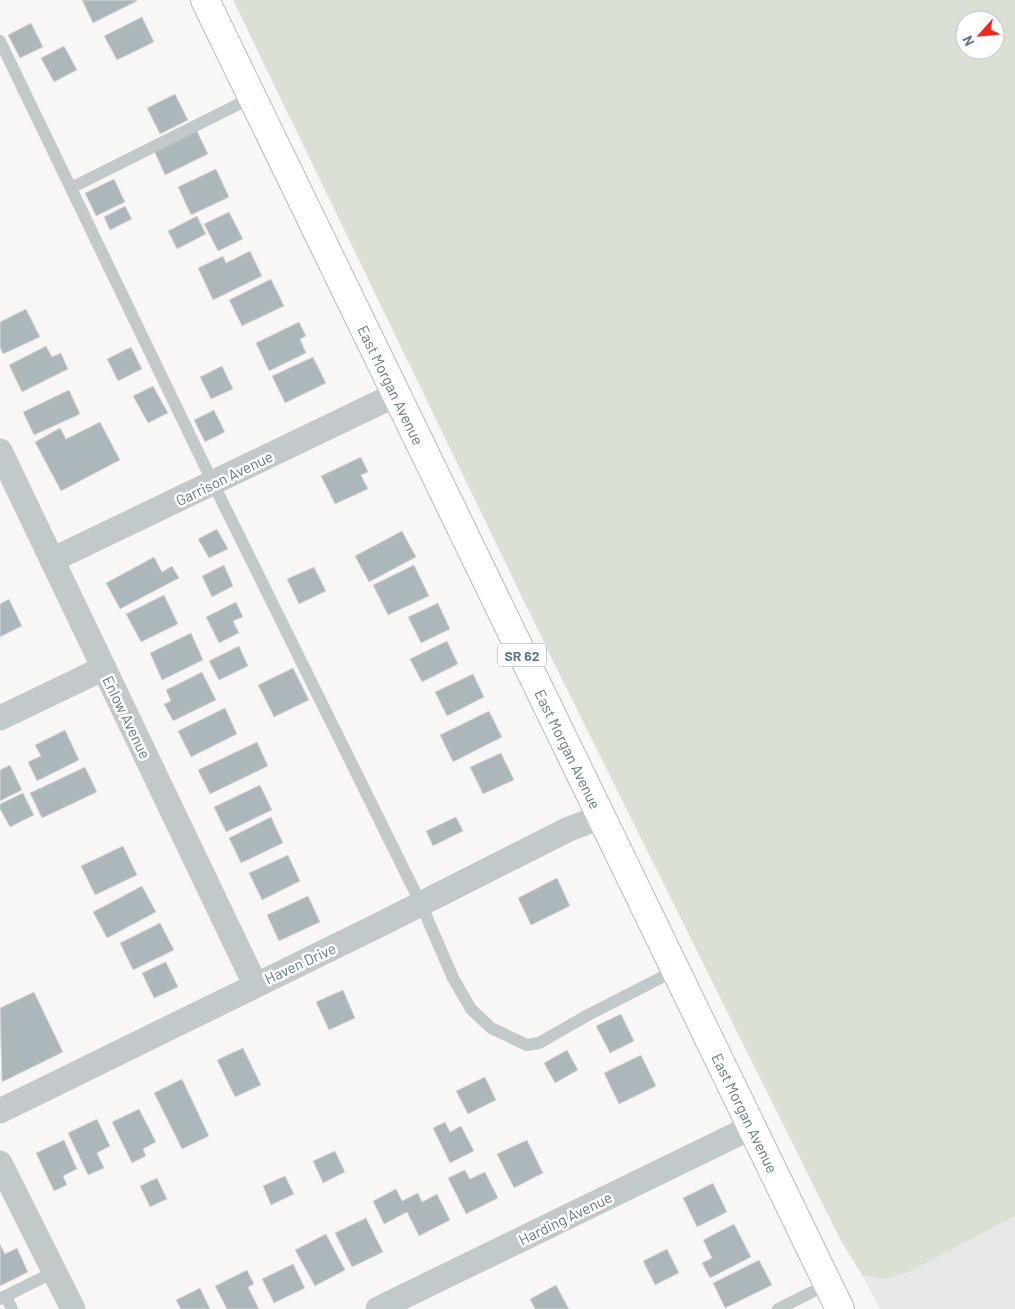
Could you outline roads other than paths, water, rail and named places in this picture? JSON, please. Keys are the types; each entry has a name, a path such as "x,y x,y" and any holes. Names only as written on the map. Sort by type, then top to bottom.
{"main road":[{"name":"East Morgan Avenue","path":"205,0 674,971 840,1309"}],"street":[{"name":"Garrison Avenue","path":"52,560 395,395"},
{"name":"Enlow Avenue","path":"0,451 255,984"},
{"path":"0,718 104,668"},
{"name":"Haven Drive","path":"0,1111 569,829 601,817"},
{"name":"Harding Avenue","path":"378,1309 752,1127"},
{"path":"0,1163 73,1309"}],"lane":[{"path":"0,41 213,483 421,904 453,978 471,1009 491,1028 527,1045 538,1043 674,971"},
{"path":"71,188 253,97"},
{"path":"12,1309 3,1298 54,1272"},
{"path":"778,1309 828,1284"}]}
